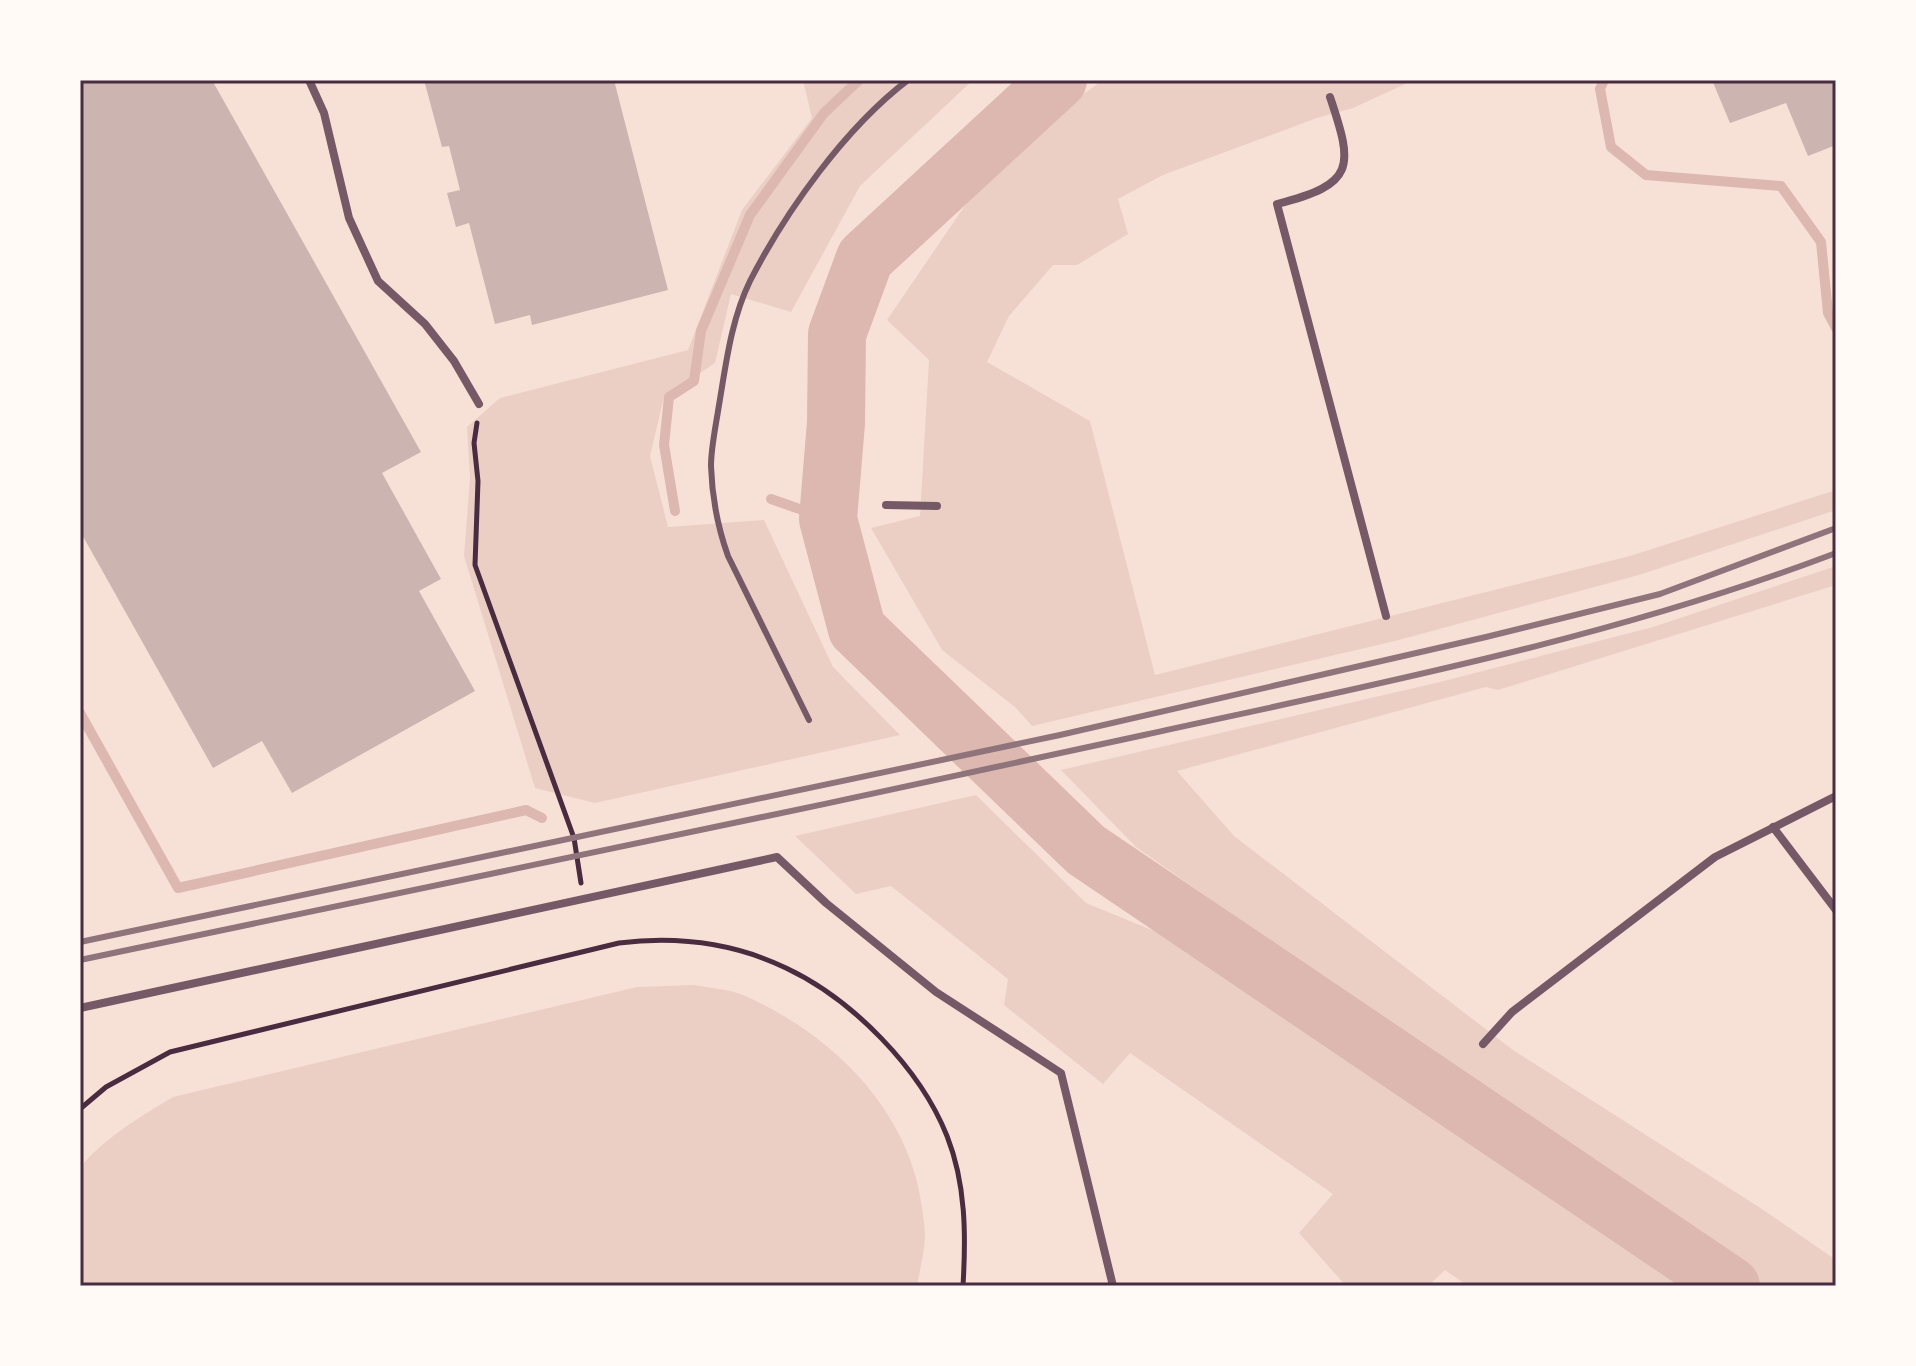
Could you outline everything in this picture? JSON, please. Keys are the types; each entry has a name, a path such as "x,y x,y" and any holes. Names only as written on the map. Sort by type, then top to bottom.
{"street":[{"path":"309,80 324,113 349,218 378,281 425,324 454,361 479,404"},
{"path":"1330,97 1346,155 1338,176 1323,190 1277,204 1386,616"},
{"path":"886,505 937,506"},
{"path":"1483,1044 1512,1012 1715,857 1836,796"},
{"path":"1773,827 1836,910"},
{"path":"80,1008 777,857 826,903 936,992 1061,1073 1113,1286"}],"lane":[{"path":"809,720 728,556 718,528 711,466 717,415 731,335 749,283 796,205 856,126 908,80"}],"path":[{"path":"479,404 474,443 478,481 475,565 574,838 584,899"},
{"path":"80,1109 106,1087 170,1052 619,943 674,940 722,947 786,968 808,980 874,1030 907,1068 948,1137 965,1213 963,1286"}],"shaded area":[{"path":"803,80 973,80 860,186 791,312 731,294 715,363 664,397 650,456 668,527 764,520 833,667 900,735 595,803 535,788 464,556 470,478 467,427 500,398 688,350 742,210 812,118"},
{"path":"1103,80 1414,80 1353,108 1317,118 1163,175 1118,199 1128,234 1077,265 1053,265 1009,316 987,362 1090,421 1155,675 1630,556 1836,490 1836,510 1639,575 1395,641 1032,726 1015,707 942,650 871,528 920,516 929,360 887,320 1000,154"},
{"path":"1836,566 1836,585 1498,690 1486,687 1177,771 1234,836 1513,1050 1836,1260 1836,1286 1762,1286 1136,847 1061,770 1444,681 1653,627"},
{"path":"976,795 1086,903 1164,935 1682,1286 1468,1286 1445,1270 1428,1286 1346,1286 1299,1233 1333,1194 1130,1053 1103,1084 1004,1005 1008,979 891,886 856,894 795,836"},
{"path":"694,985 743,995 806,1030 860,1078 883,1106 901,1137 914,1171 922,1207 925,1237 917,1286 80,1286 80,1167 112,1137 173,1097 637,987"}],"building":[{"path":"80,80 212,80 421,452 382,473 441,579 419,591 475,691 292,793 262,741 213,768 80,531"},
{"path":"424,80 614,80 668,290 532,325 530,315 495,324 469,223 456,227 447,193 460,190 449,146 442,147"},
{"path":"1712,80 1834,80 1836,145 1808,156 1786,103 1730,123"}],"waterway":[{"path":"675,511 664,445 669,397 694,381 701,331 750,215 824,113 859,80"},
{"path":"1058,80 865,258 837,334 836,423 828,519 857,629 1086,850 1731,1286"},
{"path":"1604,80 1600,89 1611,147 1646,175 1781,186 1821,242 1828,313 1836,328"},
{"path":"771,499 828,519"},
{"path":"80,713 178,888 526,810 542,818"},
{"path":"1718,1277 1718,1286"}],"railway":[{"path":"80,942 1060,735 1486,637 1660,594 1836,528"},
{"path":"80,960 878,793 1494,657 1667,610 1836,553"}]}
